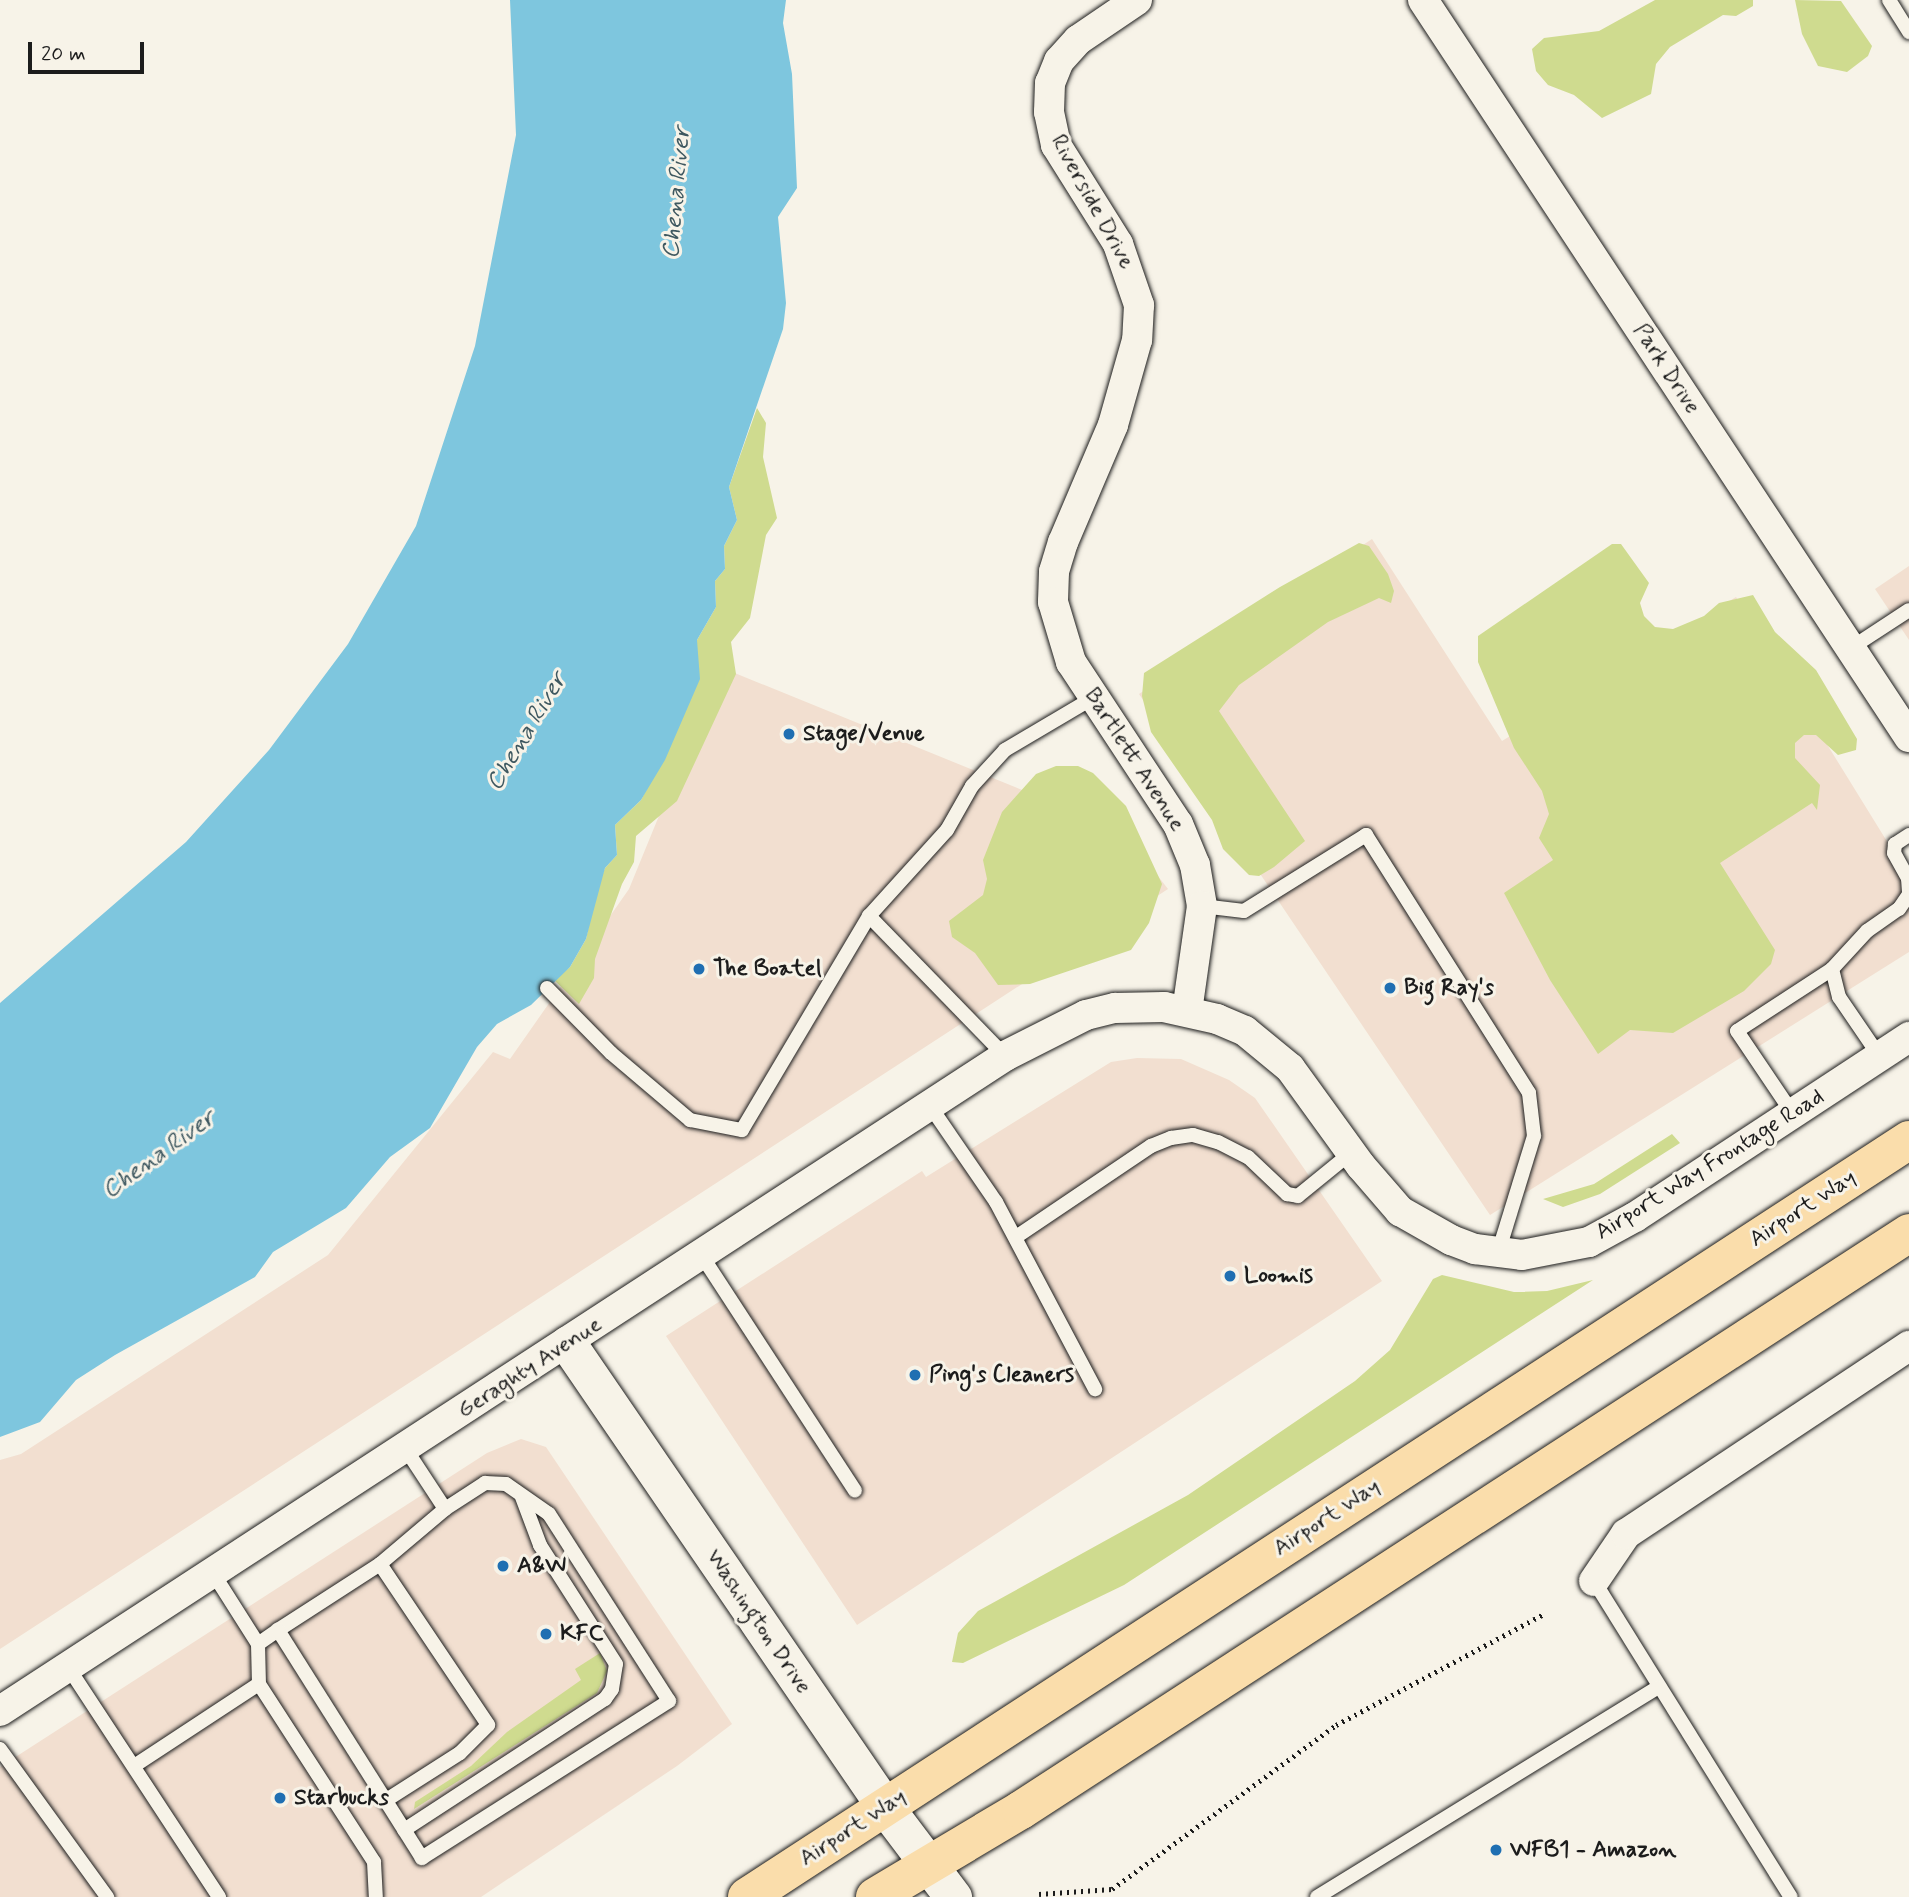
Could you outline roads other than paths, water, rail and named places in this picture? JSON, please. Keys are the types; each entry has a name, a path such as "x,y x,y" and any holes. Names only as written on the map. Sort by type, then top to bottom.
{"main road":[{"name":"Airport Way","path":"747,1897 1909,1140"},
{"path":"875,1897 925,1864 1021,1810 1909,1233"}],"street":[{"name":"Riverside Drive","path":"1060,637 1053,601 1054,572 1113,425 1137,340 1139,305 1118,244 1056,145 1049,112 1050,83 1059,61 1078,40 1137,0"},
{"name":"Park Drive","path":"1423,0 1909,737"},
{"name":"Bartlett Avenue","path":"1060,637 1093,698 1178,824 1195,864 1202,906 1187,1011"},
{"name":"Geraghty Avenue","path":"0,1711 568,1344 1006,1056 1061,1026 1115,1008 1187,1011"},
{"path":"1187,1011 1245,1031 1272,1049 1315,1097 1382,1193 1413,1220 1451,1240 1498,1252"},
{"name":"Airport Way Frontage Road","path":"1498,1252 1549,1252 1588,1242 1635,1217 1909,1037"},
{"name":"Washington Drive","path":"568,1344 885,1807 925,1864 953,1897"},
{"path":"1594,1581 1626,1534 1909,1346"}],"lane":[{"path":"1889,0 1909,32"},
{"path":"1851,648 1909,610"},
{"path":"547,988 611,1053 690,1120 742,1130 869,916 947,830 972,786 1005,750 1093,698"},
{"path":"1202,906 1244,911 1366,835 1529,1093 1534,1136 1498,1252"},
{"path":"1793,1114 1737,1031 1832,969 1867,931 1899,909 1909,894 1908,878 1894,853 1895,844 1909,835"},
{"path":"869,916 1006,1056"},
{"path":"1832,969 1839,997 1880,1056"},
{"path":"930,1106 1016,1237 1095,1388"},
{"path":"1016,1237 1151,1146 1171,1138 1193,1135 1218,1143 1248,1157 1287,1194 1298,1196 1352,1152"},
{"path":"702,1256 855,1491"},
{"path":"405,1448 445,1509"},
{"path":"258,1644 278,1630 380,1564 445,1509 485,1483 506,1484 549,1514 669,1701 422,1858 278,1630"},
{"path":"404,1830 606,1699 612,1689 616,1664 540,1545 523,1497"},
{"path":"380,1564 488,1725 460,1753 385,1801"},
{"path":"213,1573 258,1644 259,1684 374,1862 376,1897"},
{"path":"1594,1581 1791,1897"},
{"path":"68,1667 219,1897"},
{"path":"134,1766 259,1684"},
{"path":"1317,1897 1658,1687"},
{"path":"0,1749 107,1897"}],"water":[{"name":"Chena River","path":"510,0 786,0 783,23 792,74 797,188 778,217 786,303 783,329 729,487 737,520 724,546 725,569 715,581 716,607 697,640 700,679 665,760 641,800 615,825 617,855 605,868 586,939 570,967 531,1005 497,1024 477,1047 430,1128 390,1157 346,1208 273,1252 255,1277 115,1355 76,1380 40,1422 0,1437 0,1003 186,842 269,750 348,644 416,526 475,346 516,135"}],"place":[{"name":"Stage/Venue","path":"789,734"},
{"name":"The Boatel","path":"699,969"},
{"name":"Big Ray's","path":"1390,988"},
{"name":"Loomis","path":"1230,1276"},
{"name":"Ping's Cleaners","path":"915,1375"},
{"name":"A&W","path":"503,1566"},
{"name":"KFC","path":"546,1634"},
{"name":"Starbucks","path":"280,1798"},
{"name":"WFB1 - Amazon","path":"1496,1850"}]}
